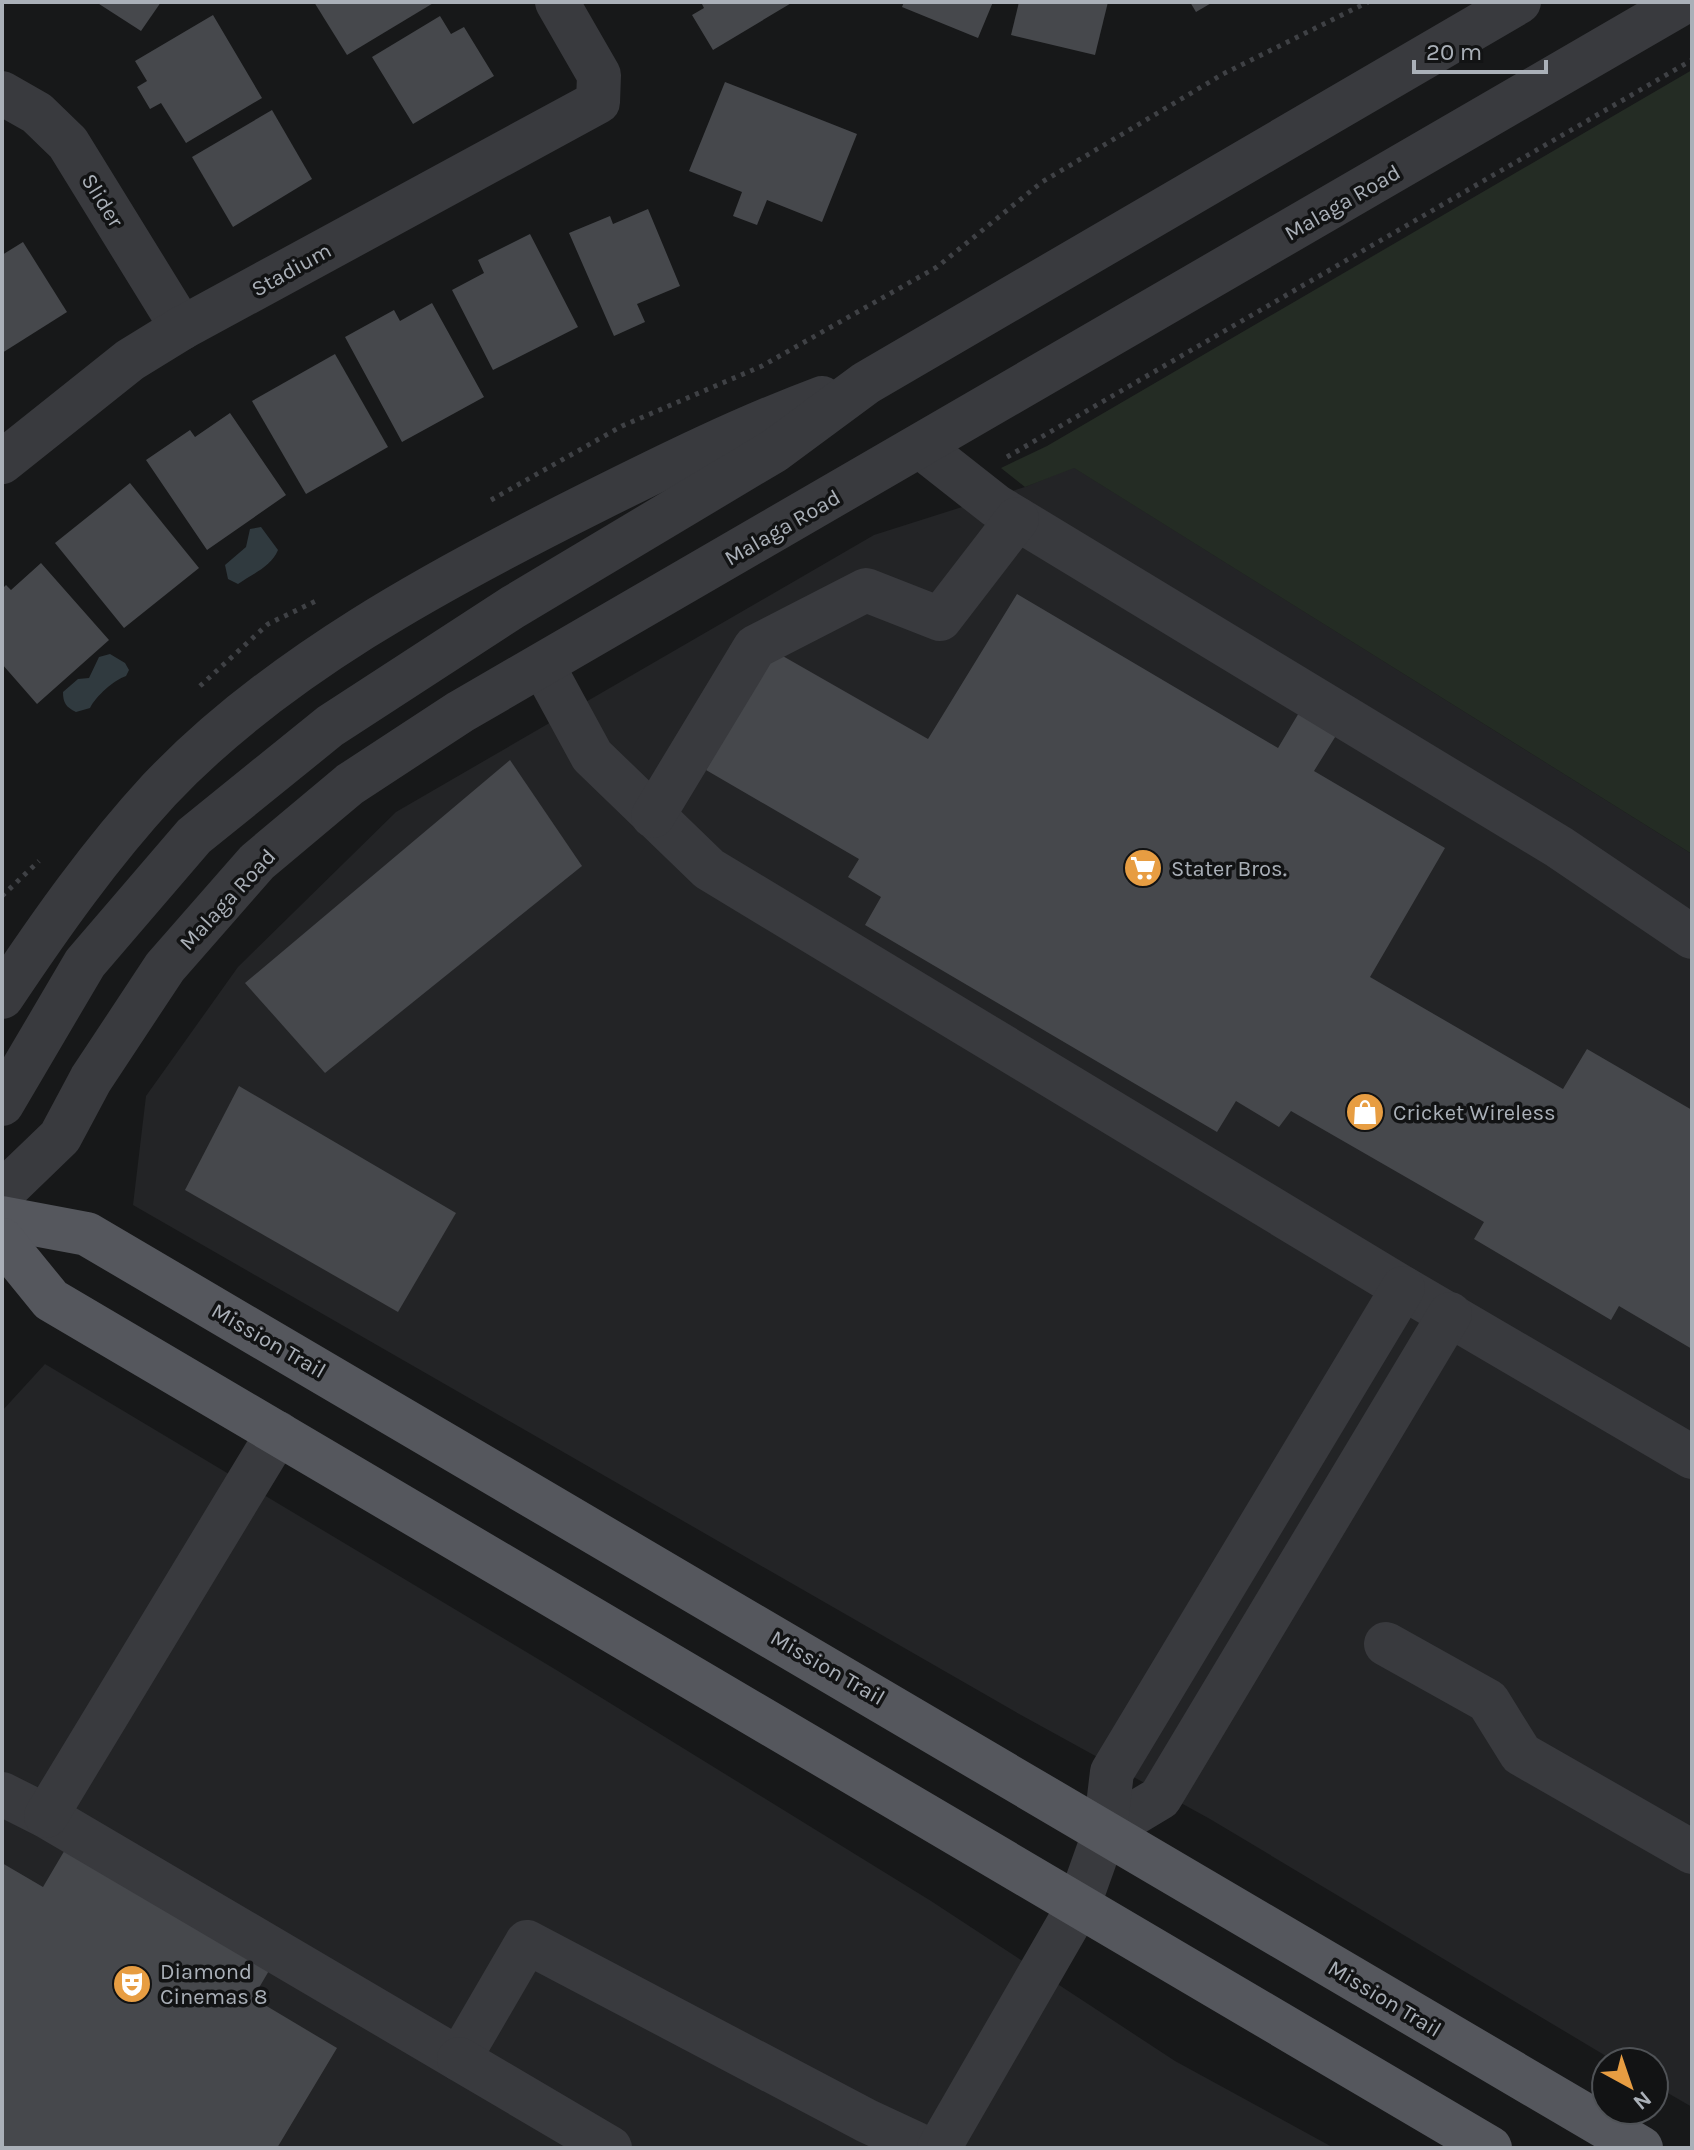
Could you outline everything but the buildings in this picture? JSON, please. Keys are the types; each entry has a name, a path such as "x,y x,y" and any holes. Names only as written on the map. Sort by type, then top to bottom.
{"main road":[{"name":"Mission Trail","path":"2,1218 87,1234 1641,2148"},
{"path":"2,1240 51,1300 1490,2148"}],"street":[{"name":"Stadium","path":"2,462 130,360 182,328 598,102 599,75 557,2"},
{"path":"2,1104 85,963 194,836 330,726 513,607 774,451 866,383 1519,2"},
{"name":"Malaga Road","path":"2,1193 60,1137 91,1079 165,967 257,862 350,784 460,712 1684,2"},
{"name":"Slider","path":"2,93 37,113 68,143 182,328"},
{"path":"2,997 62,907 160,790 245,713 284,685 362,630 500,548 743,427 866,383"},
{"path":"921,447 961,481 1017,519 1559,847 1692,937"},
{"path":"653,816 755,647 866,590 940,619 1017,519"},
{"path":"543,666 592,756 709,869 1403,1288 1692,1457"},
{"path":"939,2148 1078,1907 1105,1831 1112,1772 1403,1288"},
{"path":"1105,1831 1160,1798 1450,1314"},
{"path":"46,1816 278,1433"},
{"path":"1386,1644 1488,1701 1521,1754 1692,1852"},
{"path":"2,1794 46,1816 610,2148"},
{"path":"459,2059 527,1942 867,2121 925,2148"}],"path":[{"path":"1007,457 1692,60"}],"shaded area":[{"path":"1692,70 1692,854 1074,468 1025,487 1001,468 1047,446"},
{"path":"1073,467 1692,854 1692,2107 1670,2094 1670,2046 1590,2046 1210,1819 1021,1715 133,1205 146,1096 238,967 396,812 874,535 1025,487"},
{"path":"261,527 278,550 275,556 266,566 238,584 228,579 225,565 246,547 250,529"},
{"path":"110,654 125,663 129,670 126,676 106,689 90,708 76,712 64,702 63,692 78,679 89,678 99,657"},
{"path":"45,1364 558,1671 931,1901 1175,2061 1334,2148 2,2148 2,1411"}],"place":[{"name":"Stater Bros.","path":"1143,868"},
{"name":"Cricket Wireless","path":"1365,1112"},
{"name":"Diamond Cinemas 8","path":"132,1984"}]}
